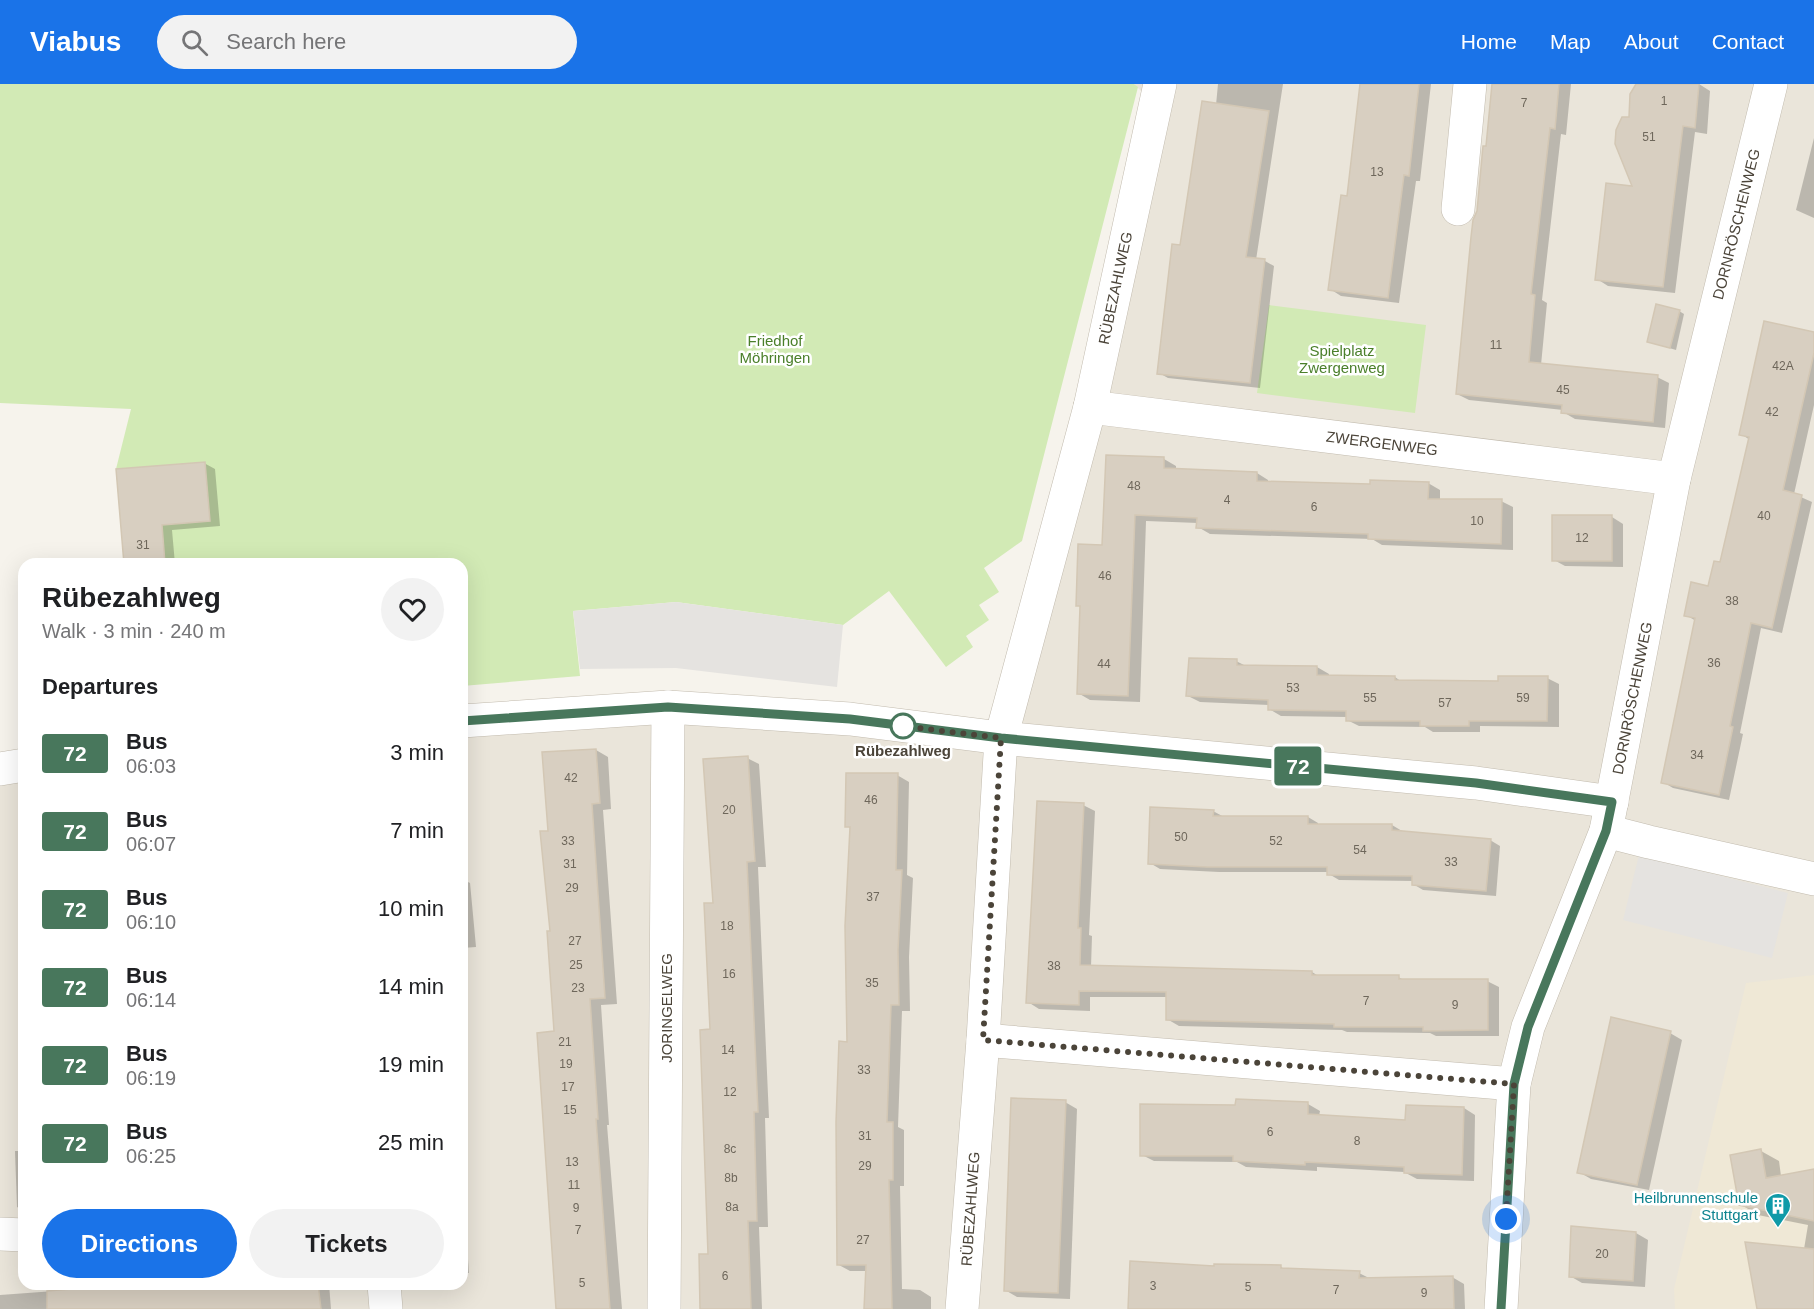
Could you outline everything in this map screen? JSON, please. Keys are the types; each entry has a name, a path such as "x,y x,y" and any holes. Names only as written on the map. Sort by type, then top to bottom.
{"street":[{"name":"RÜBEZAHLWEG","path":"962,1309 983,1040 1001,738 1090,407 1160,84"},
{"path":"1458,209 1470,84"},
{"name":"DORNRÖSCHENWEG","path":"1501,1309 1514,1084 1528,1027 1609,816 1674,478 1769,85"},
{"name":"ZWERGENWEG","path":"1090,407 1674,478"},
{"path":"468,721 668,707 850,719 1001,738 1476,783 1609,816 1648,842 1814,879"},
{"name":"JORINGELWEG","path":"664,1309 668,707"},
{"path":"0,769 18,766"},
{"path":"983,1040 1514,1084"},
{"path":"0,1234 18,1234"},
{"path":"384,1290 386,1309"}],"shaded area":[{"path":"1134,84 1814,84 1814,1309 0,1309 0,769 18,766 18,1290 468,1290 468,721 668,707 1001,738 1155,105"},
{"path":"676,602 843,625 837,687 676,668 580,669 573,611"},
{"path":"1639,855 1788,893 1772,958 1623,920"},
{"path":"1814,975 1814,1309 1675,1309 1674,1289 1746,983"}],"green space":[{"name":"Friedhof Möhringen","path":"0,84 1134,84 1138,87 1022,541 984,568 999,592 979,605 989,620 966,636 973,647 946,667 889,591 843,625 676,602 573,611 580,676 468,685 468,558 123,558 116,469 131,409 0,403"},
{"name":"Spielplatz Zwergenweg","path":"1269,305 1426,325 1415,413 1257,393"}],"building":[{"path":"1360,84 1419,84 1409,176 1404,175 1388,298 1328,290 1341,195 1347,196"},
{"path":"1492,84 1559,84 1555,129 1550,128 1531,294 1535,295 1529,362 1658,375 1653,422 1561,413 1562,405 1456,394 1471,237 1473,220 1477,211 1483,146 1486,146"},
{"path":"1636,84 1699,84 1695,128 1683,126 1663,287 1595,280 1606,183 1632,186 1615,144 1616,130 1622,117 1629,117 1630,94"},
{"path":"1202,101 1269,111 1246,257 1265,259 1250,383 1157,374 1172,244 1180,245"},
{"path":"1656,304 1680,310 1670,348 1647,342"},
{"path":"1764,321 1814,332 1814,353 1783,490 1802,495 1772,628 1751,623 1730,726 1733,727 1719,795 1661,783 1695,618 1684,616 1691,582 1708,586 1714,561 1720,562 1749,437 1739,435"},
{"path":"1106,455 1164,457 1164,468 1257,472 1257,481 1370,484 1370,480 1429,482 1428,499 1502,499 1501,544 1368,539 1368,534 1196,528 1197,518 1135,515 1128,696 1077,694 1080,606 1076,606 1078,544 1102,545"},
{"path":"205,462 210,521 162,525 165,558 123,558 116,469"},
{"path":"1552,515 1612,515 1612,561 1552,561"},
{"path":"1189,658 1237,659 1237,665 1317,666 1317,675 1395,676 1395,680 1498,681 1498,676 1548,676 1547,721 1469,721 1469,726 1420,726 1420,721 1346,721 1346,711 1268,710 1268,700 1186,696"},
{"path":"596,749 600,803 592,804 605,998 590,999 610,1309 556,1309 537,1033 554,1031 547,931 550,931 540,831 548,831 542,752"},
{"path":"748,756 755,861 747,862 758,1112 754,1112 757,1221 748,1221 751,1309 700,1309 699,1254 708,1254 700,1030 710,1029 704,903 713,903 703,759"},
{"path":"846,773 898,773 896,870 902,870 898,950 899,1005 891,1005 887,1122 893,1122 893,1180 889,1180 892,1309 864,1309 866,1265 837,1265 836,1122 839,1041 847,1042 845,926 850,827 845,827"},
{"path":"1037,801 1084,803 1078,928 1081,928 1080,965 1312,971 1312,975 1399,975 1399,979 1488,979 1488,1030 1423,1031 1423,1027 1334,1027 1334,1024 1166,1020 1166,992 1079,991 1079,1005 1026,1003"},
{"path":"1150,807 1214,810 1213,816 1308,816 1308,824 1392,824 1392,830 1491,839 1486,891 1412,885 1412,876 1327,875 1327,867 1207,867 1148,864"},
{"path":"1611,1017 1671,1031 1637,1185 1577,1173"},
{"path":"1011,1098 1066,1100 1058,1293 1004,1291"},
{"path":"1236,1099 1308,1102 1308,1114 1405,1120 1406,1105 1464,1107 1462,1175 1404,1173 1404,1167 1233,1161 1233,1156 1140,1156 1140,1104 1235,1105"},
{"path":"1761,1149 1766,1178 1814,1169 1814,1221 1739,1205 1730,1155"},
{"path":"1571,1226 1636,1232 1633,1281 1569,1277"},
{"path":"1745,1242 1814,1249 1814,1309 1757,1309"},
{"path":"1130,1261 1214,1266 1214,1264 1281,1265 1281,1268 1360,1271 1359,1278 1453,1276 1454,1309 1128,1309"},
{"path":"319,1290 321,1309 47,1309 47,1291"}],"bus line":[{"name":"72","path":"468,721 668,707 850,719 1001,738 1476,783 1612,802 1606,831 1528,1027 1514,1084 1501,1309"}],"place":[{"name":"Rübezahlweg","path":"903,726"},
{"name":"Heilbrunnenschule Stuttgart","path":"1778,1229"}],"route":[{"path":"903,726 901,726 1001,738 983,1040 1514,1084 1506,1219"}]}
